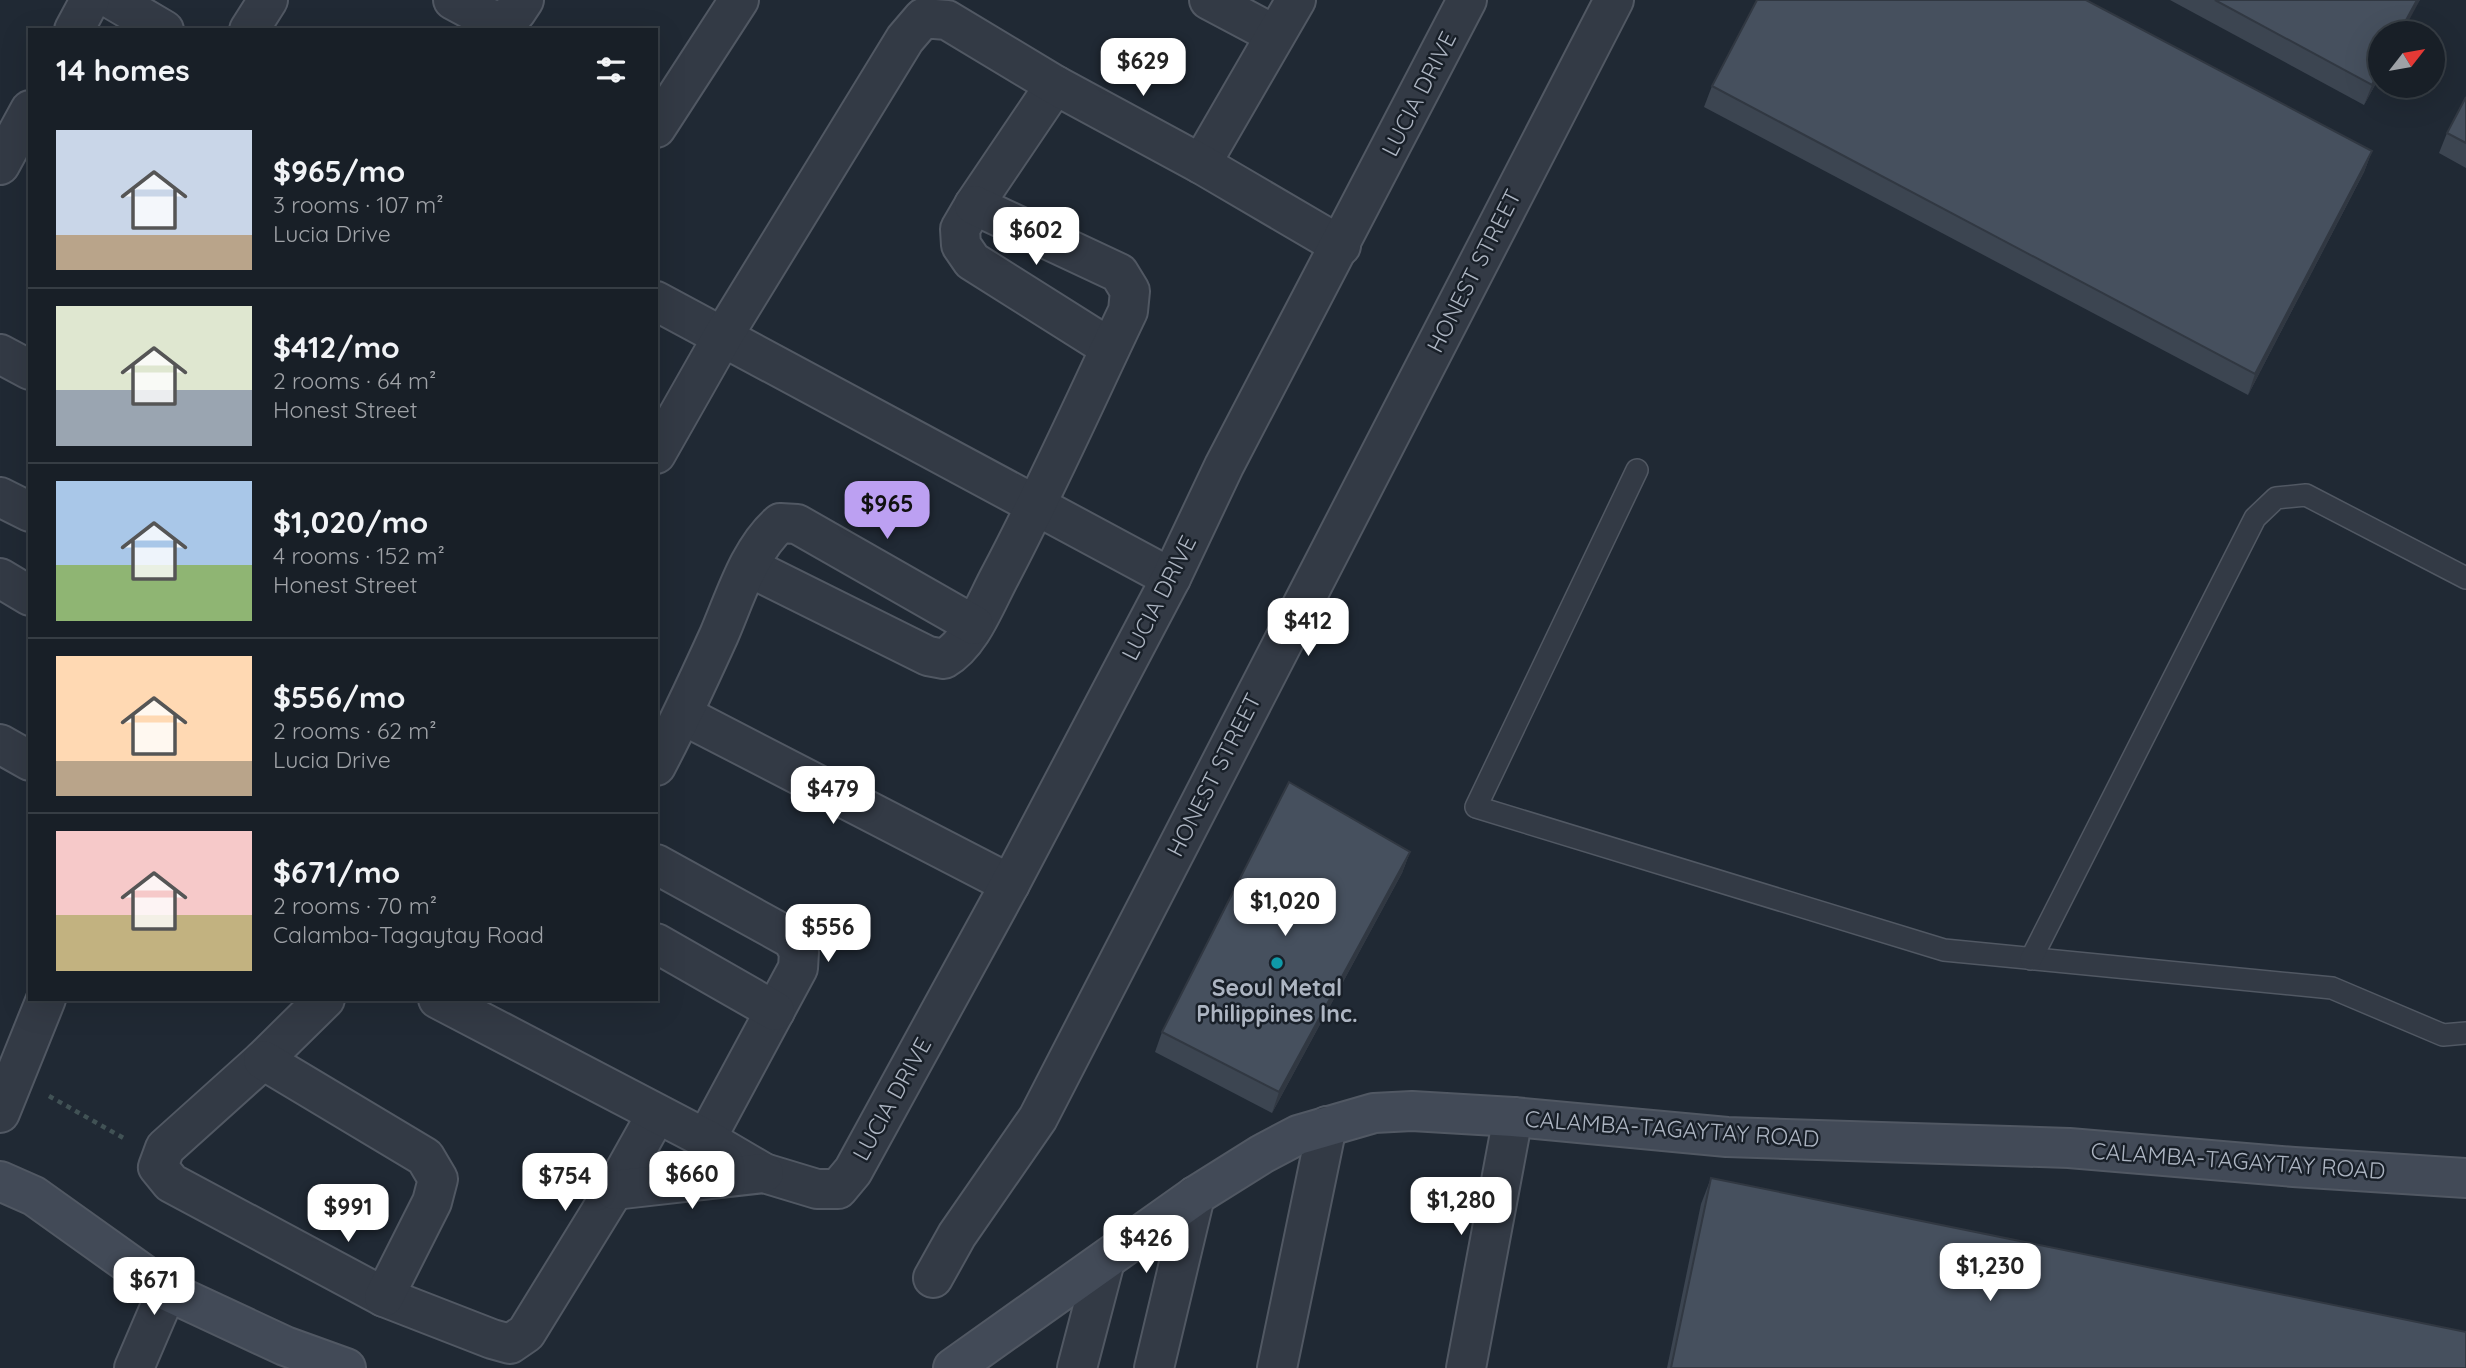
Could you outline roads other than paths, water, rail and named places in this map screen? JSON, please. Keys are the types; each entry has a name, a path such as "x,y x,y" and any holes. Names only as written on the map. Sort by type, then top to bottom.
{"main road":[{"name":"CALAMBA-TAGAYTAY ROAD","path":"953,1368 1195,1196 1262,1154 1298,1135 1374,1113 1412,1111 1513,1117 1727,1138 2068,1148 2466,1178"},
{"path":"0,1181 34,1196 167,1291 285,1346 346,1368"}],"street":[{"path":"75,28 90,0"},
{"path":"113,0 161,28"},
{"path":"251,28 268,0"},
{"path":"453,0 499,22 516,12 523,0"},
{"path":"658,125 739,0"},
{"path":"1209,0 1275,35"},
{"path":"1201,164 1296,0"},
{"name":"LUCIA DRIVE","path":"764,1174 817,1189 838,1189 853,1171 1010,884 1171,578 1224,466 1467,0"},
{"name":"HONEST STREET","path":"933,1278 957,1235 1038,1118 1614,0"},
{"path":"658,450 723,336 905,38 923,18 947,20 1055,85 1201,164 1341,246"},
{"path":"1055,85 974,205 960,229 961,246 972,261 1110,348"},
{"path":"0,165 28,114"},
{"path":"749,567 928,656 944,659 956,652 974,625 1037,505 1128,311 1130,291 1119,273 974,205"},
{"path":"658,302 1171,578"},
{"path":"0,354 28,369"},
{"path":"0,497 28,511"},
{"path":"658,762 684,715 749,567 766,535 780,523 797,524 974,625"},
{"path":"0,578 28,595"},
{"path":"684,715 1010,884"},
{"path":"0,744 28,760"},
{"path":"658,865 792,939 799,952 798,968 706,1139"},
{"path":"658,944 775,1011"},
{"path":"0,1040 42,1001"},
{"path":"0,1114 43,1001"},
{"path":"323,1001 263,1060 165,1148 158,1167 171,1183 384,1297 510,1344 526,1333 614,1190 656,1115"},
{"path":"442,1001 706,1139 764,1174"},
{"path":"263,1060 425,1157 438,1179 432,1202 384,1297"},
{"path":"1466,1368 1513,1117"},
{"path":"1277,1368 1327,1126"},
{"path":"614,1190 764,1174"},
{"path":"1154,1368 1195,1196"},
{"path":"1077,1368 1105,1261"},
{"path":"134,1368 167,1291"}],"lane":[{"path":"1637,470 1476,807 1944,950 2332,988 2443,1035 2466,1033"},
{"path":"2031,959 2255,519 2276,498 2306,495 2466,578"}],"place":[{"name":"Seoul Metal Philippines Inc.","path":"1277,963"}]}
